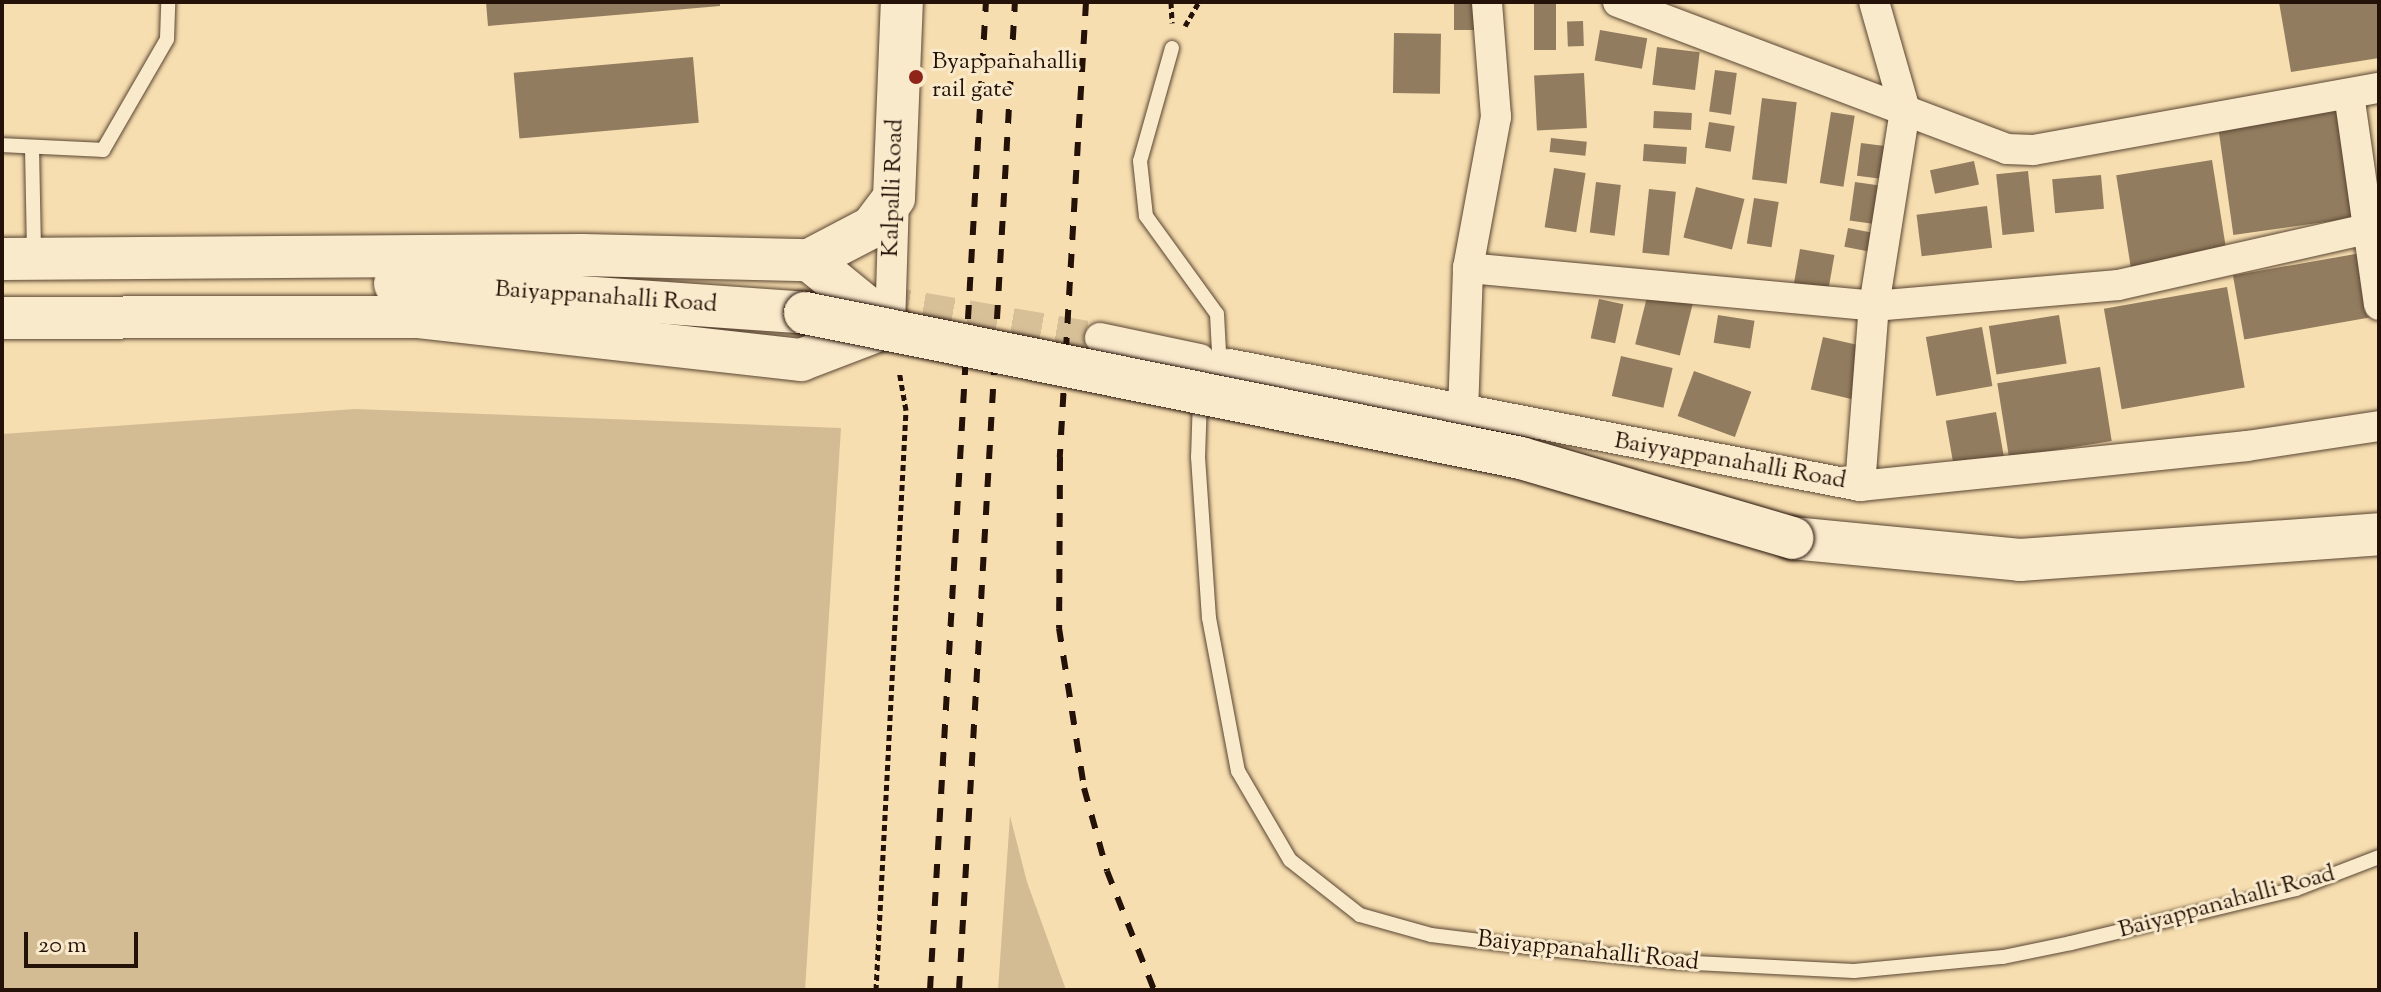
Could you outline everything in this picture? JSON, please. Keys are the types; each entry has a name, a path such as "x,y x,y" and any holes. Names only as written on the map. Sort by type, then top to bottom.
{"street":[{"name":"Kalpalli Road","path":"874,307 894,198 902,2"},
{"path":"1463,413 1468,268 1496,117 1487,2"},
{"path":"1618,2 2007,149 2033,150 2379,88"},
{"path":"1860,486 1874,306 1905,110 1874,2"},
{"path":"2349,94 2373,228 2379,305"},
{"path":"2,318 417,317 801,360 874,307 809,260 872,227 894,198"},
{"path":"1468,268 1874,306 2118,285 2373,228"},
{"name":"Baiyappanahalli Road","path":"18,258 582,255 809,260"},
{"name":"Baiyappanahalli Road","path":"2,286 417,283 805,313 1521,458 1792,538 2020,560 2379,534"},
{"name":"Baiyyappanahalli Road","path":"1100,338 1216,358 1463,413 1860,486 2247,446 2379,426"}],"lane":[{"path":"2,145 103,150 167,39 168,2"},
{"path":"1172,48 1140,161 1146,216 1217,314 1216,358"},
{"path":"18,258 32,147"},
{"name":"Baiyappanahalli Road","path":"1216,358 1200,398 1198,457 1209,618 1238,771 1290,860 1360,915 1431,935 1529,947 1675,962 1854,971 2003,957 2071,943 2296,889 2379,857"}],"path":[{"path":"874,307 906,410 876,990"}],"shaded area":[{"path":"355,409 841,428 805,990 2,990 2,434"},
{"path":"1010,816 1027,882 1066,990 998,990"}],"building":[{"path":"486,2 720,2 720,6 488,26"},
{"path":"1454,2 1479,2 1479,30 1454,30"},
{"path":"1534,2 1556,2 1556,50 1534,50"},
{"path":"2279,2 2379,2 2379,58 2291,72"},
{"path":"1583,21 1584,46 1568,47 1567,22"},
{"path":"1600,30 1647,38 1642,69 1595,61"},
{"path":"1394,33 1441,34 1440,94 1393,93"},
{"path":"1657,47 1700,52 1695,90 1652,85"},
{"path":"693,57 699,123 519,138 514,73"},
{"path":"1715,70 1737,73 1731,115 1709,112"},
{"path":"1584,73 1587,128 1537,131 1534,76"},
{"path":"1762,98 1797,102 1787,184 1752,179"},
{"path":"2339,110 2354,218 2233,235 2218,127"},
{"path":"1654,111 1692,113 1691,130 1653,128"},
{"path":"1831,112 1855,116 1843,187 1820,183"},
{"path":"1709,122 1735,126 1731,152 1705,148"},
{"path":"1551,138 1587,142 1585,156 1550,152"},
{"path":"1861,143 1893,147 1889,180 1857,176"},
{"path":"1644,144 1687,147 1686,164 1643,161"},
{"path":"2212,160 2228,260 2132,275 2116,175"},
{"path":"1974,161 1979,184 1935,194 1930,170"},
{"path":"1554,168 1586,173 1576,232 1545,227"},
{"path":"2028,171 2034,232 2003,235 1996,174"},
{"path":"2101,175 2104,209 2055,213 2052,179"},
{"path":"1596,182 1621,185 1615,236 1590,233"},
{"path":"1855,182 1885,186 1879,225 1850,221"},
{"path":"1696,187 1745,199 1732,250 1683,237"},
{"path":"1649,189 1676,192 1669,255 1642,253"},
{"path":"1754,198 1779,202 1771,247 1747,243"},
{"path":"1987,206 1992,248 1922,256 1917,215"},
{"path":"1848,228 1880,234 1877,253 1844,247"},
{"path":"1800,249 1834,255 1828,291 1794,284"},
{"path":"2361,253 2372,317 2244,340 2233,276"},
{"path":"2227,287 2245,387 2122,409 2104,309"},
{"path":"1649,289 1694,300 1680,355 1635,344"},
{"path":"1599,299 1623,304 1615,343 1591,338"},
{"path":"1718,315 1755,321 1750,348 1714,343"},
{"path":"2059,315 2067,363 1997,375 1989,326"},
{"path":"1982,327 1992,386 1936,396 1926,337"},
{"path":"1823,337 1870,348 1858,400 1811,390"},
{"path":"1621,356 1673,368 1663,408 1612,396"},
{"path":"2100,367 2112,441 2009,457 1997,383"},
{"path":"1694,371 1751,392 1735,437 1678,416"},
{"path":"1996,412 2004,458 1954,467 1946,421"}],"tunnel":[{"path":"879,300 1100,338"}],"railway":[{"path":"930,990 986,2"},
{"path":"959,990 1015,2"},
{"path":"1086,2 1060,457 1059,628 1084,788 1107,871 1154,990"}],"place":[{"name":"Byappanahalli rail gate","path":"916,77"}]}
